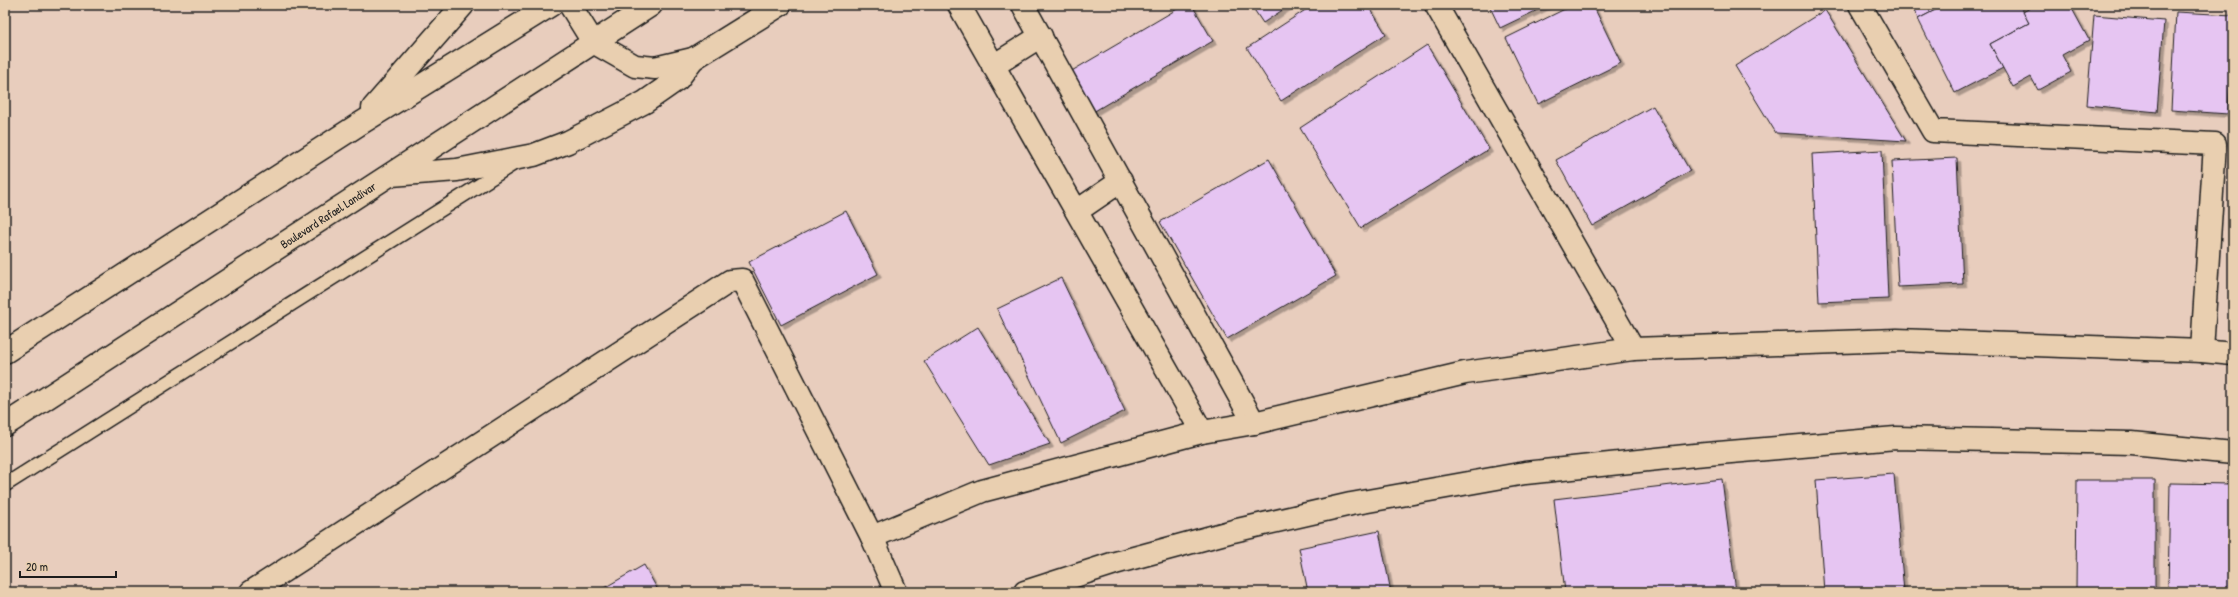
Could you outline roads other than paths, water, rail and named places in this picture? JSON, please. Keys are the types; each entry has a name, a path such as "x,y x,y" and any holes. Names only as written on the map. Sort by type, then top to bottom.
{"street":[{"path":"358,125 463,5"},
{"path":"5,352 358,125 551,5"},
{"path":"570,5 593,42 636,66 655,68 693,58 780,5"},
{"name":"Boulevard Rafael Landívar","path":"5,425 651,5"},
{"path":"959,5 1202,432"},
{"path":"1023,5 1254,423"},
{"path":"1436,5 1633,349"},
{"path":"1860,5 1933,131 2214,144 2202,351"},
{"path":"993,66 1040,36"},
{"path":"389,176 457,170 524,157 568,142 644,102 678,79 693,58"},
{"path":"1077,211 1121,181"},
{"path":"251,592 730,281 742,280 872,537 893,591"},
{"path":"872,537 982,491 1202,432 1254,423 1465,373 1633,349 1897,340 2202,351 2233,354"},
{"path":"1025,592 1115,562 1233,531 1351,504 1525,472 1695,454 1896,438 2132,443 2233,453"}],"lane":[{"path":"5,484 524,157"}]}
